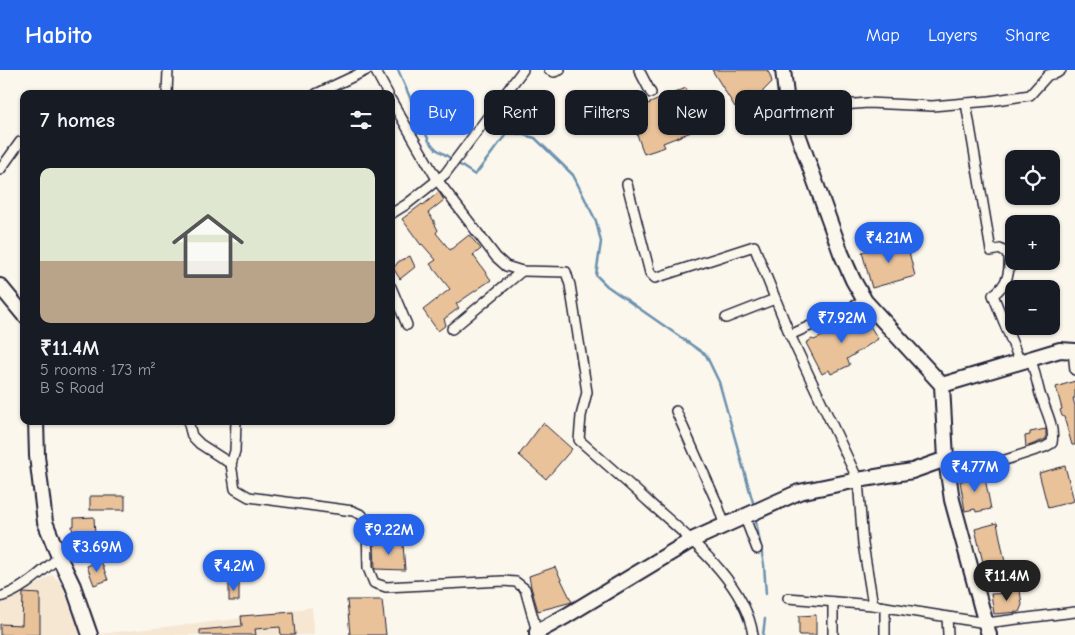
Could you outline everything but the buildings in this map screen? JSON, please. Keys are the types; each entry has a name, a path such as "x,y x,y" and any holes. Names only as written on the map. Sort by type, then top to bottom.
{"street":[{"path":"167,90 168,70"},
{"path":"325,90 368,70"},
{"path":"375,70 386,90"},
{"path":"395,212 445,174 523,70"},
{"path":"549,70 554,72 560,70"},
{"path":"639,70 651,93"},
{"path":"783,70 786,90"},
{"path":"852,104 868,103 932,106 990,101 1030,94 1048,75 1061,70"},
{"path":"236,425 235,451 231,464 236,489 249,498 353,511 362,515 367,524 368,568 374,583 386,588 503,581 516,582 525,589 537,633 692,540 747,517 799,492 947,465 987,466 1045,447 1052,443 1053,438 1040,392 993,295 1000,290 1007,279 1010,263 1009,255 1000,249 991,251 966,103"},
{"path":"395,107 438,181 496,257 506,266 522,271 566,272 570,285 587,392 581,416 579,440 692,540 723,574 748,614 753,635"},
{"path":"798,135 841,253 865,301 942,385 947,465 952,500 987,629"},
{"path":"0,170 20,142"},
{"path":"627,184 650,272 655,278 754,246 790,335 858,480 863,544 873,605"},
{"path":"452,329 522,271"},
{"path":"0,286 20,310"},
{"path":"395,296 407,325"},
{"path":"726,318 776,299"},
{"path":"790,335 865,301"},
{"path":"942,385 1060,350 1074,351 1075,370"},
{"path":"676,411 717,503 725,526"},
{"path":"36,425 37,456 45,522 73,586 90,635"},
{"path":"189,425 192,436 200,444 231,464"},
{"path":"747,517 757,548"},
{"path":"0,598 22,588 59,557"},
{"path":"788,598 873,605 947,617 987,629 1075,612"},
{"path":"833,602 833,635"},
{"path":"884,607 885,635"},
{"path":"947,617 948,635"}],"shaded area":[{"path":"52,575 61,582 81,635 0,635 0,602 15,597"},
{"path":"312,607 314,635 99,634 229,620"}],"waterway":[{"path":"398,70 429,141 436,149 452,159"},
{"path":"457,163 475,175 507,133 520,134 535,138 573,175 596,221 601,242 596,275 607,286 706,355 719,382 754,506"},
{"path":"755,516 764,565 766,594"},
{"path":"763,635 765,619"}]}
